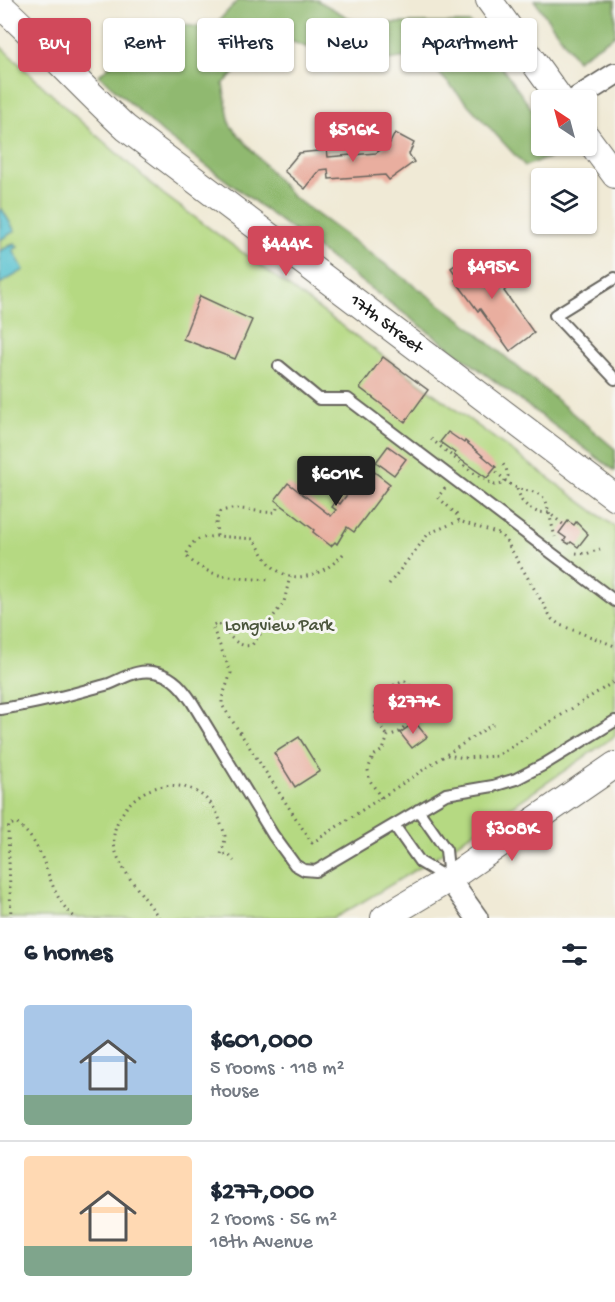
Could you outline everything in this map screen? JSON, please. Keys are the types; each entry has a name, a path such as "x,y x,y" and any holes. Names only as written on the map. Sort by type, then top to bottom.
{"street":[{"path":"489,0 554,90"},
{"name":"17th Street","path":"0,5 126,128 615,497"},
{"path":"590,90 615,74"},
{"path":"597,151 615,175"},
{"path":"384,918 449,879 615,765"},
{"path":"449,879 477,918"}],"lane":[{"path":"615,278 555,315 615,379"},
{"path":"279,366 320,399 348,399 615,601"},
{"path":"0,709 42,702 110,683 128,674 142,671 168,676 181,687 273,835 295,865 304,870 316,871 446,794 516,779 615,721"},
{"path":"417,810 446,850 449,879"},
{"path":"394,825 420,862 449,879"}],"path":[{"path":"431,439 472,472 494,485 500,485 508,476 508,471 501,462"},
{"path":"495,472 517,489 522,501 529,508 537,512 549,513 564,525"},
{"path":"453,479 438,497 457,515 459,521"},
{"path":"517,489 531,490 542,497 549,513 553,532 559,543"},
{"path":"217,536 216,521 220,512 227,509 268,513 276,512 277,508"},
{"path":"389,584 429,533 459,521 499,534 505,539 552,619 560,625 615,646"},
{"path":"269,580 214,575 198,567 186,556 193,543 205,535 253,539 274,568 290,576 312,574 337,562 344,553"},
{"path":"569,551 586,554 600,549"},
{"path":"290,576 284,602 252,645 245,647 238,644 218,623 212,626 231,673 222,698 222,705 312,843 493,724"},
{"path":"381,798 369,779 368,770 373,756 382,750 388,736 399,732 415,717 414,695 411,686 405,681 379,695 374,704 375,714 381,728 388,736"},
{"path":"447,754 464,758 497,756 615,681"},
{"path":"159,918 125,870 116,852 114,834 116,824 131,801 145,791 164,784 185,786 203,796 218,813 225,837 221,855 228,854 234,861"},
{"path":"11,918 8,831 9,825 16,823 35,841 65,910 76,918"}],"green space":[{"path":"238,0 317,0 349,18 306,18 306,47 294,42 294,18 221,18"},
{"path":"534,0 615,0 615,35 577,60"},
{"path":"389,23 401,23 401,58 389,60"},
{"path":"185,25 197,27 197,72 236,72 223,84 230,125 292,196 463,321 615,449 615,471 164,134 99,75 103,72 185,72"},
{"name":"Longview Park","path":"0,46 18,63 18,72 28,72 163,194 615,527 615,736 442,853 334,918 0,918"},
{"path":"438,72 505,72 531,108 531,156 554,156 525,166"}],"water":[{"path":"2,209 15,231 0,240 0,210"},
{"path":"15,243 18,247 13,250 24,270 0,284 0,251"}],"building":[{"path":"395,133 414,143 409,154 414,162 389,180 385,175 329,179 328,169 320,170 305,189 284,171 299,153 327,150 328,157 376,153 390,143"},
{"path":"473,252 481,263 485,260 534,333 510,351 480,309 478,311 455,280 458,278 451,268"},
{"path":"200,296 252,320 235,359 183,339"},
{"path":"383,357 428,390 405,422 360,388"},
{"path":"448,432 464,443 465,441 496,467 487,478 454,455 455,453 440,442"},
{"path":"388,446 406,459 394,475 376,462"},
{"path":"368,467 390,484 354,532 347,527 337,544 335,542 331,546 275,500 288,483 331,516 336,510 332,507 336,501 340,504"},
{"path":"568,521 574,525 576,522 588,534 578,547 571,542 569,544 564,541 566,538 559,533"},
{"path":"415,722 427,737 412,748 400,733"},
{"path":"299,737 320,771 295,787 274,753"}]}
